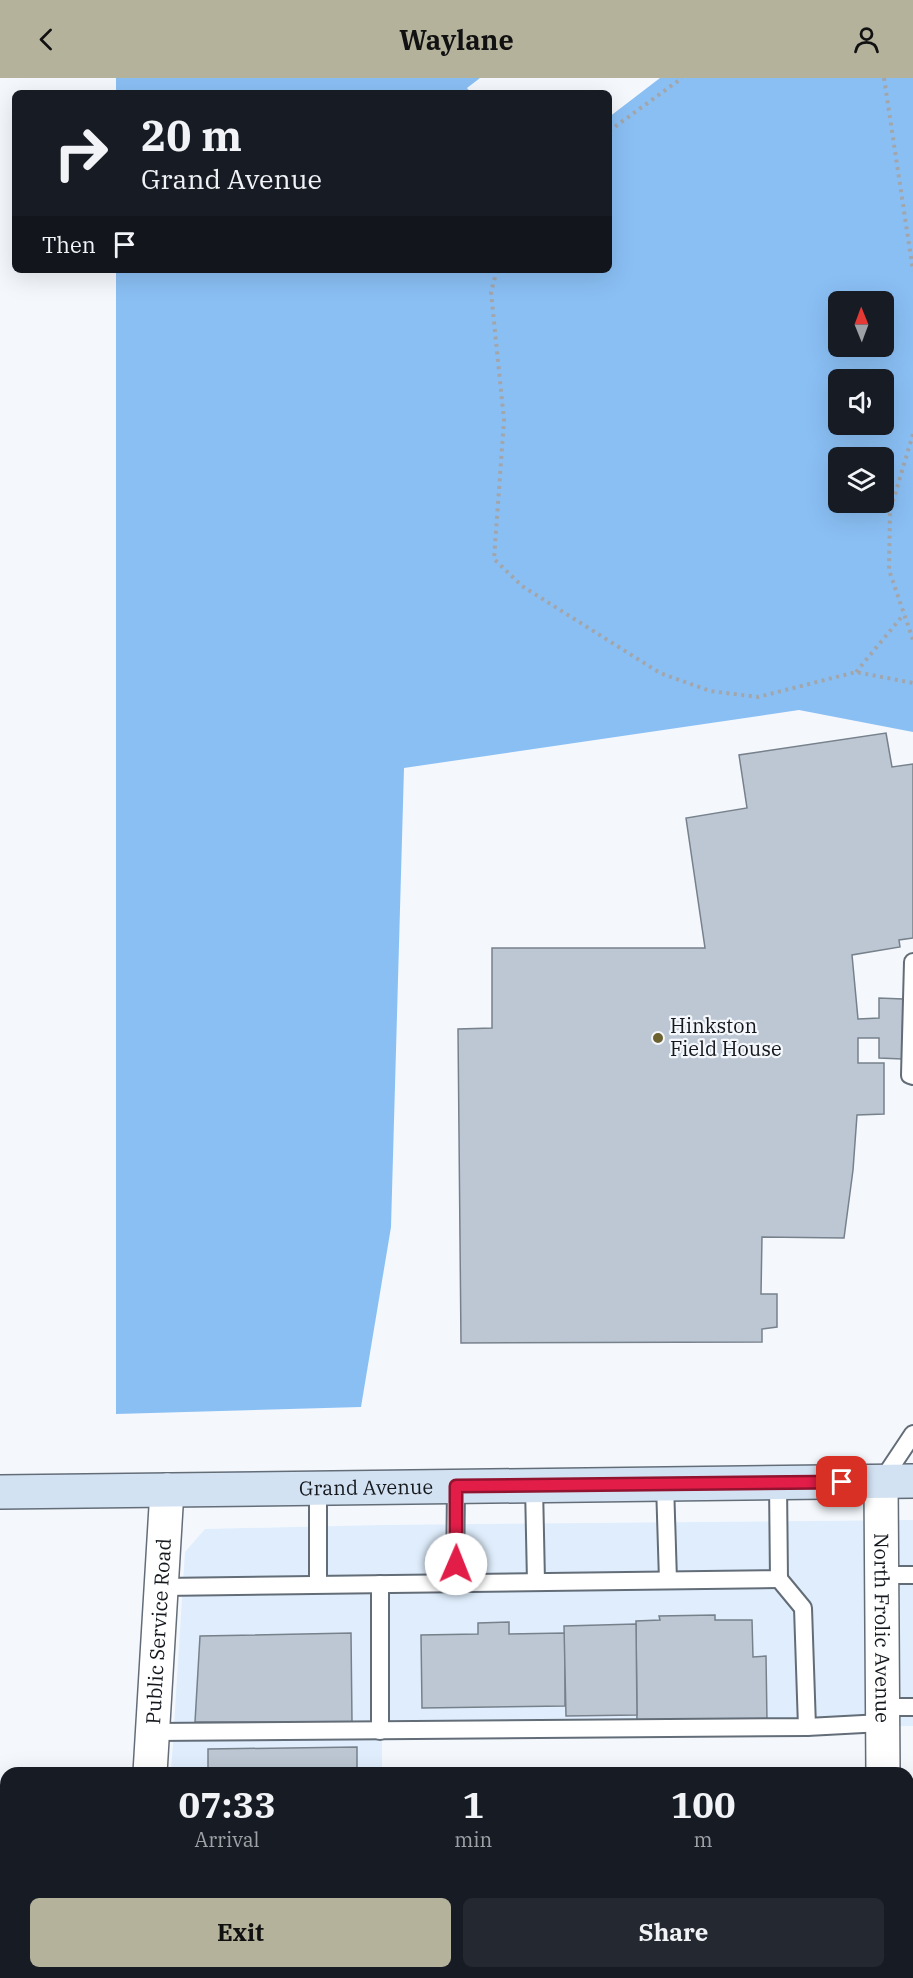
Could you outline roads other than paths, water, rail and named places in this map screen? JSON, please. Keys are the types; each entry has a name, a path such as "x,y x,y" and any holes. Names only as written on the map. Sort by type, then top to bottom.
{"main road":[{"name":"Grand Avenue","path":"0,1492 897,1482"}],"street":[{"name":"North Frolic Avenue","path":"884,1767 892,1712 881,1575 897,1482"},
{"name":"Public Service Road","path":"150,1767 167,1490"}],"lane":[{"path":"913,963 910,1075 913,1076"},
{"path":"897,1482 913,1434"},
{"path":"777,1483 779,1580 803,1608 807,1727"},
{"path":"665,1484 668,1580"},
{"path":"455,1583 456,1486"},
{"path":"534,1486 536,1582"},
{"path":"318,1488 318,1584"},
{"path":"881,1575 913,1575"},
{"path":"162,1587 779,1580"},
{"path":"380,1584 380,1731"},
{"path":"153,1732 807,1727 892,1712"}],"place":[{"name":"Hinkston Field House","path":"658,1038"}]}
